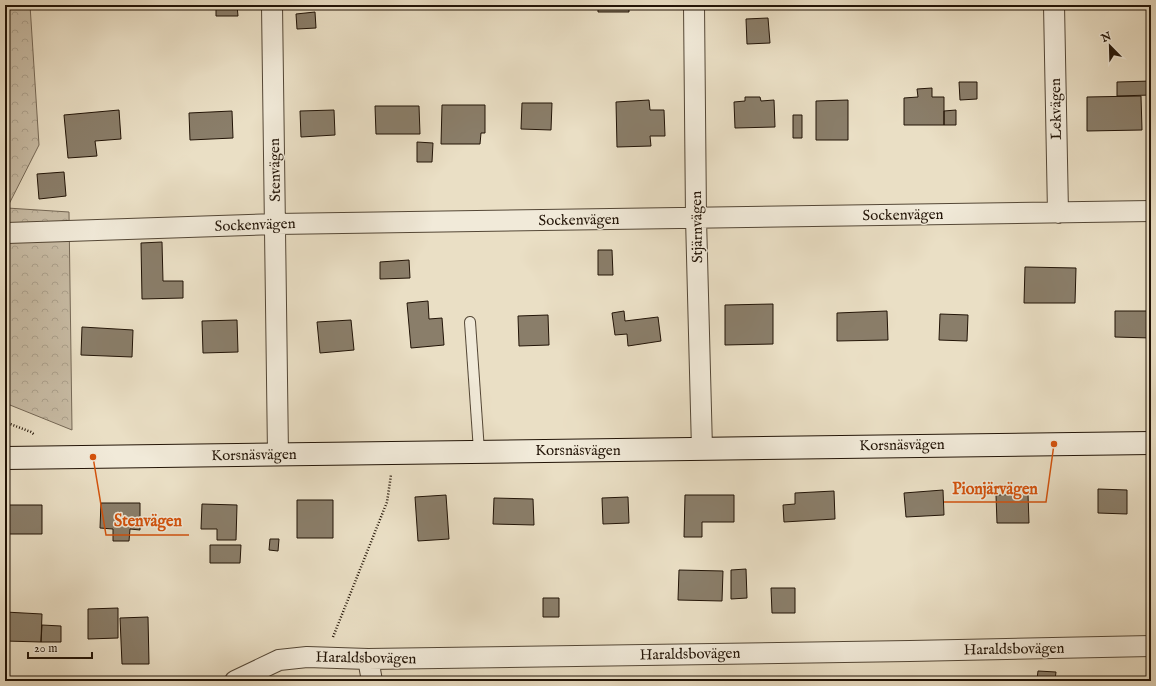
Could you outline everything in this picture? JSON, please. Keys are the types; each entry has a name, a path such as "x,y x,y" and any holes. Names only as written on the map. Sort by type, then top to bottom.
{"street":[{"name":"Stenvägen","path":"272,5 278,454"},
{"name":"Stjärnvägen","path":"694,5 696,218 702,449"},
{"name":"Lekvägen","path":"1054,5 1058,213"},
{"name":"Sockenvägen","path":"7,232 276,224 1151,211"},
{"name":"Korsnäsvägen","path":"5,458 702,449 809,446 1151,443"},
{"name":"Haraldsbovägen","path":"235,681 279,660 300,657 368,659 1151,646"},
{"path":"368,659 372,681"}],"lane":[{"path":"470,322 479,451"}],"path":[{"path":"324,658 388,502 392,472 391,452"}],"green space":[{"path":"5,5 30,5 39,145 7,208 69,212 72,430 5,403"}],"building":[{"path":"216,5 237,5 238,16 216,16"},
{"path":"598,5 629,5 629,12 598,12"},
{"path":"315,12 316,28 297,29 296,14"},
{"path":"768,18 770,43 747,44 746,19"},
{"path":"1151,81 1151,95 1117,96 1117,82"},
{"path":"959,82 977,82 977,99 960,100"},
{"path":"932,88 932,97 944,97 944,125 904,125 904,98 918,97 917,89"},
{"path":"1141,96 1142,130 1087,131 1087,97"},
{"path":"745,97 760,97 761,101 774,100 775,127 735,128 734,102 745,101"},
{"path":"649,100 650,110 664,110 665,136 650,136 651,146 617,147 616,102"},
{"path":"848,100 848,140 816,140 816,101"},
{"path":"522,103 552,103 551,130 521,129"},
{"path":"442,105 485,105 485,133 481,133 480,144 441,144"},
{"path":"375,106 419,106 420,134 376,134"},
{"path":"119,110 121,139 95,141 97,156 68,158 64,115"},
{"path":"334,110 335,135 301,137 300,111"},
{"path":"956,110 956,125 944,125 944,111"},
{"path":"232,111 233,138 190,140 189,113"},
{"path":"793,115 802,115 802,138 793,138"},
{"path":"417,142 433,143 432,162 417,162"},
{"path":"64,172 66,196 39,199 37,174"},
{"path":"162,242 163,281 183,281 183,298 142,299 141,243"},
{"path":"598,250 612,250 613,275 598,275"},
{"path":"409,260 410,278 380,279 380,262"},
{"path":"1025,267 1076,268 1075,303 1024,303"},
{"path":"428,301 429,319 442,318 444,345 411,348 407,303"},
{"path":"773,304 773,344 725,345 725,305"},
{"path":"624,311 625,321 658,317 661,341 628,346 627,334 615,335 612,313"},
{"path":"887,311 888,340 837,341 837,313"},
{"path":"1115,311 1151,311 1151,338 1115,337"},
{"path":"940,314 968,315 967,341 939,340"},
{"path":"548,315 549,345 519,346 518,316"},
{"path":"237,320 238,352 203,353 202,321"},
{"path":"351,320 354,350 320,353 317,322"},
{"path":"82,327 133,330 132,357 81,355"},
{"path":"1098,489 1127,490 1127,514 1098,513"},
{"path":"943,490 944,515 906,517 904,493"},
{"path":"834,491 835,519 784,522 783,505 795,504 795,493"},
{"path":"1028,494 1029,523 997,523 996,495"},
{"path":"446,495 449,539 418,541 415,497"},
{"path":"685,495 734,495 734,522 702,522 702,537 684,537"},
{"path":"628,497 629,523 603,524 602,498"},
{"path":"494,498 533,499 534,525 493,524"},
{"path":"297,500 333,500 333,538 297,538"},
{"path":"101,503 140,503 140,530 130,529 129,541 113,541 113,529 100,528"},
{"path":"202,504 237,505 236,540 217,540 217,529 201,529"},
{"path":"6,505 42,505 42,534 6,534"},
{"path":"270,539 279,539 278,551 269,550"},
{"path":"210,545 241,545 240,563 210,563"},
{"path":"746,569 747,598 731,599 731,570"},
{"path":"679,570 723,571 722,601 678,600"},
{"path":"771,588 795,588 795,613 772,613"},
{"path":"543,598 559,598 559,617 543,617"},
{"path":"118,608 118,638 88,639 88,609"},
{"path":"5,612 42,614 41,642 5,641"},
{"path":"148,617 149,664 122,664 120,618"},
{"path":"42,625 61,626 61,642 41,642"},
{"path":"1038,671 1056,672 1055,680 1065,681 1022,681 1023,679 1037,679"},
{"path":"1099,679 1135,680 1135,681 1098,681"}],"place":[{"name":"Pionjärvägen","path":"1054,444"},
{"name":"Stenvägen","path":"93,457"}]}
